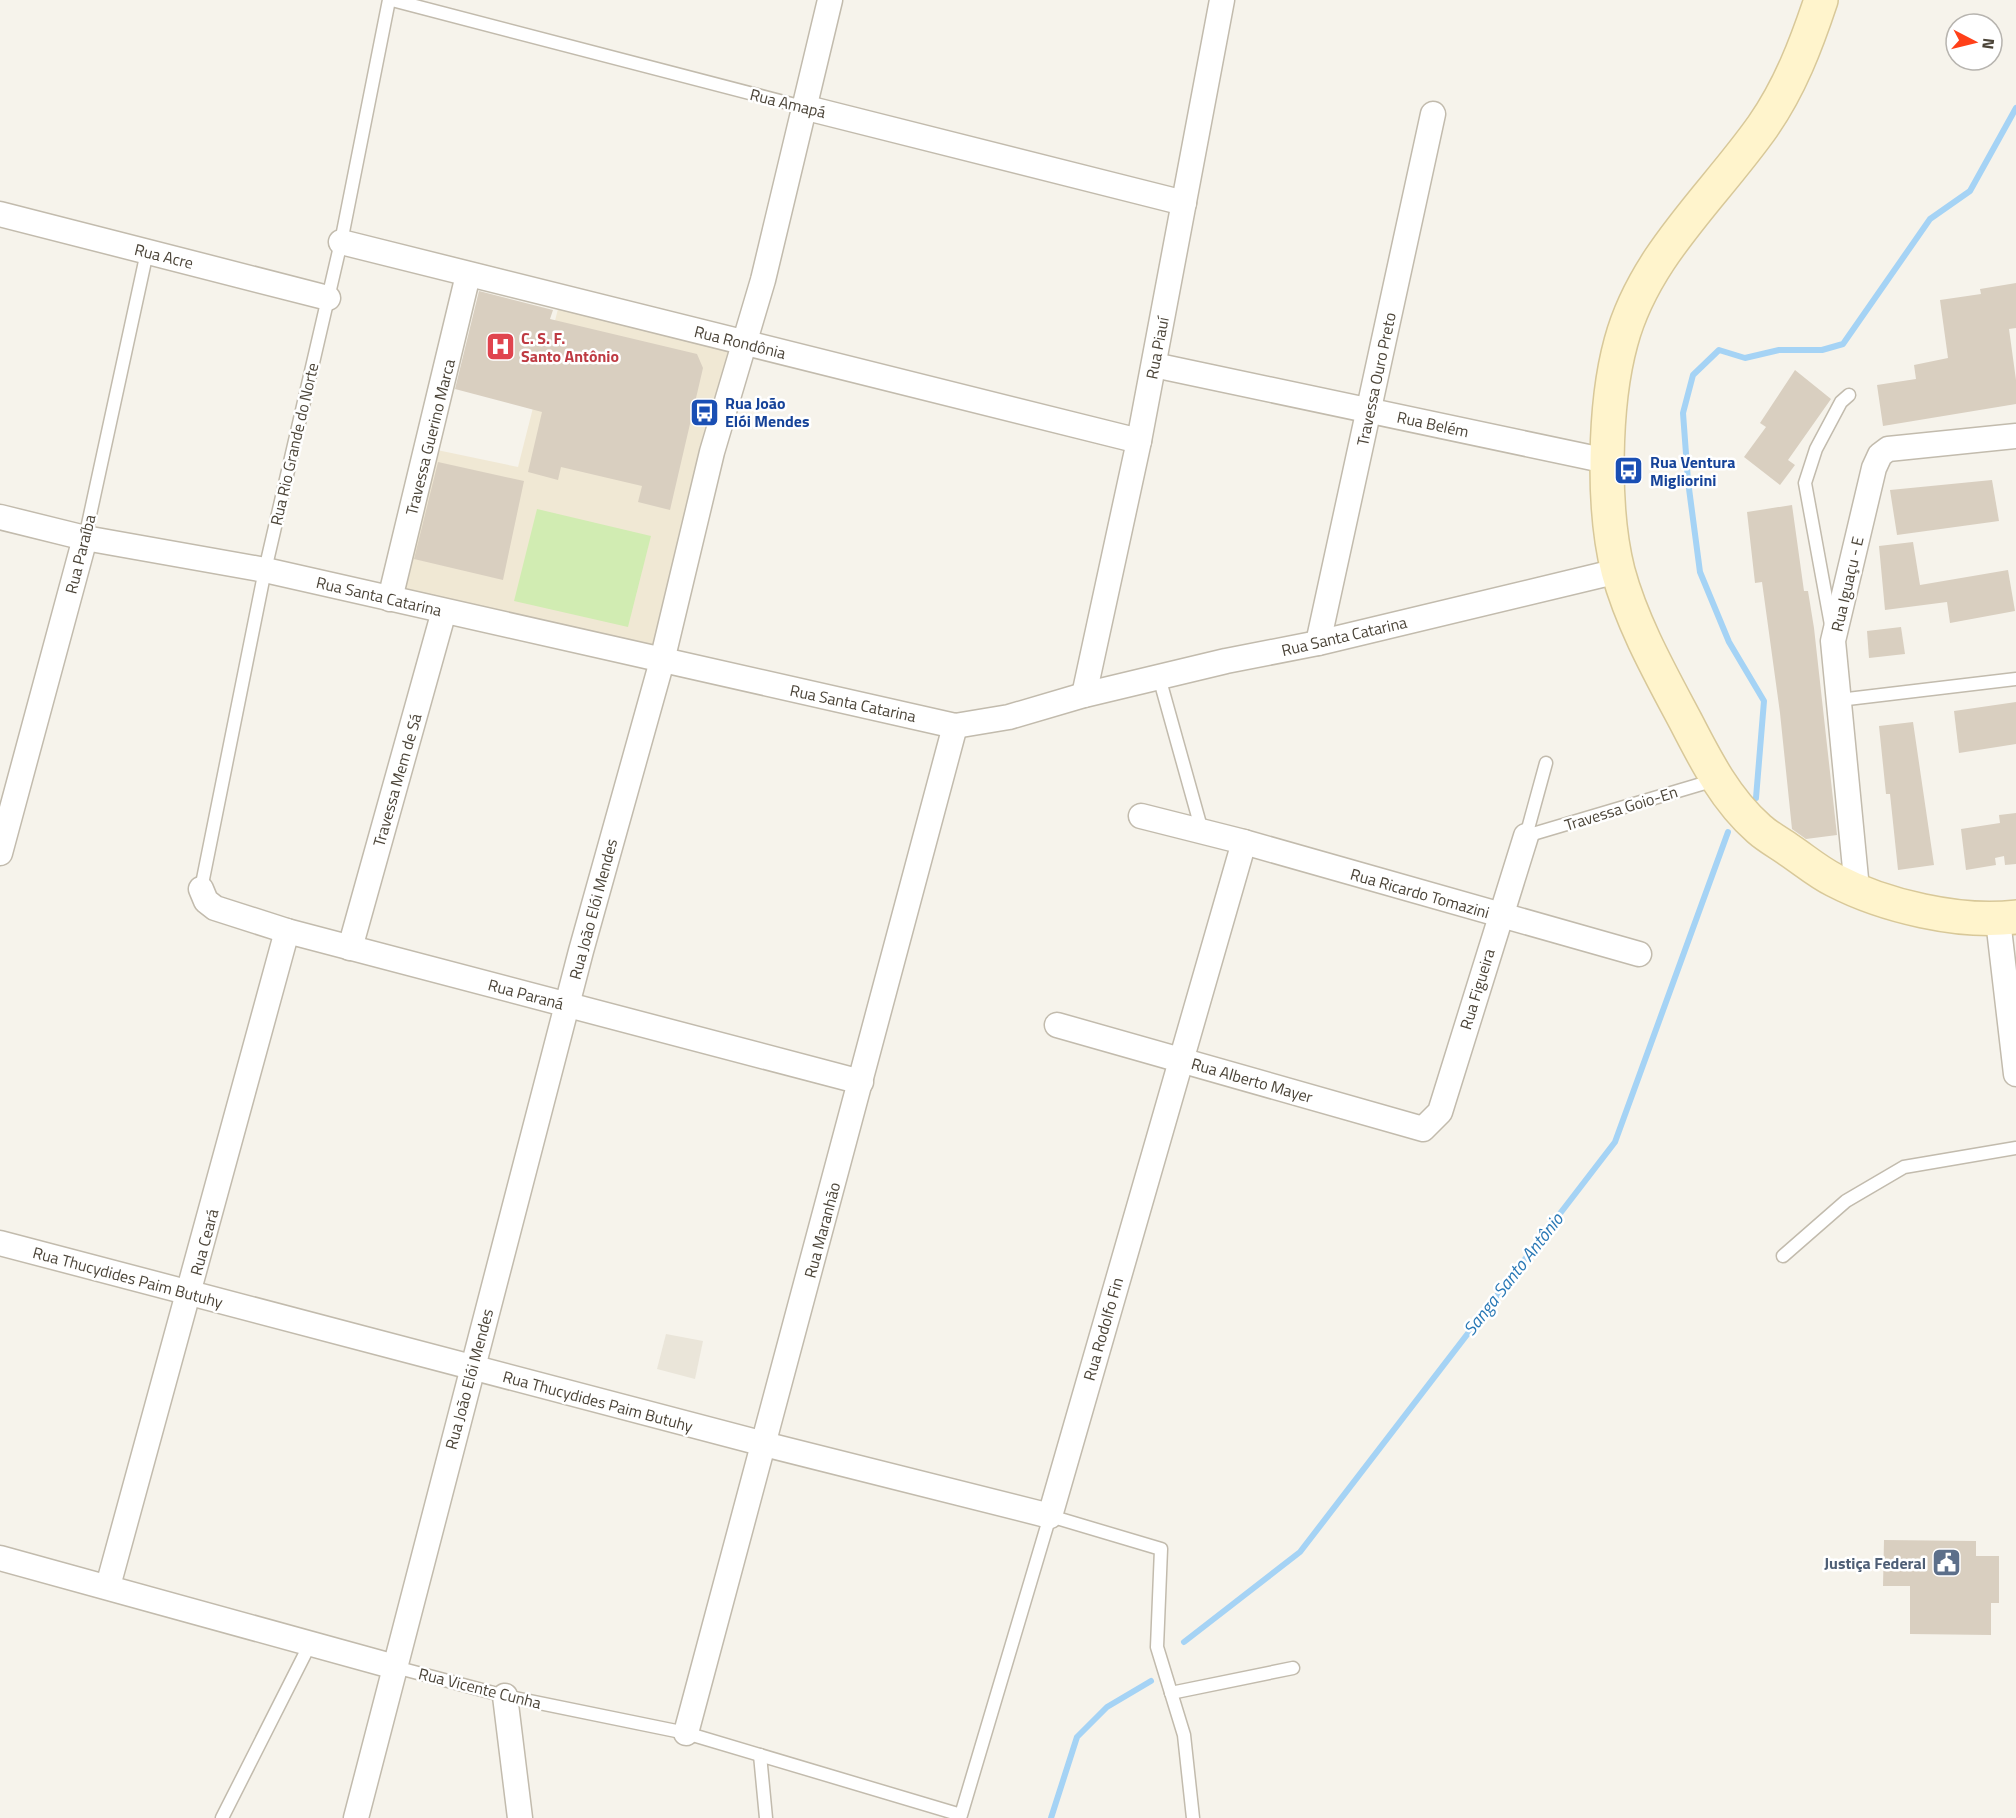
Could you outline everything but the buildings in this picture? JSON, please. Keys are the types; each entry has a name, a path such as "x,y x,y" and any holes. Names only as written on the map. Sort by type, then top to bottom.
{"street":[{"name":"Rua João Elói Mendes","path":"356,1818 567,1005 662,661 712,452 763,280 802,107 830,0"},
{"name":"Rua Piauí","path":"1084,695 1139,441 1222,0"},
{"path":"1821,0 1801,61 1764,125 1648,273 1639,292 1618,353 1611,394 1607,461 1611,525 1618,571 1652,658 1716,779 1759,830 1833,880 1909,910 2007,919 2016,1074"},
{"name":"Rua Amapá","path":"802,107 1184,203"},
{"name":"Travessa Ouro Preto","path":"1318,643 1433,114"},
{"name":"Rua Acre","path":"0,214 328,298"},
{"name":"Rua Rondônia","path":"340,242 1139,441"},
{"name":"Travessa Guerino Marca","path":"390,599 468,275"},
{"name":"Rua Belém","path":"1154,364 1607,461"},
{"name":"Rua Iguaçu - E","path":"1857,889 1833,641 1874,468 1880,455 1888,449 2016,436"},
{"name":"Rua Santa Catarina","path":"0,517 86,538 265,570 955,726 1009,717 1084,695 1159,677 1318,643 1618,571"},
{"name":"Rua Paraíba","path":"0,853 86,538"},
{"name":"Travessa Mem de Sá","path":"350,948 444,611"},
{"name":"Rua Maranhão","path":"686,1733 955,726"},
{"name":"Rua Ricardo Tomazini","path":"1141,816 1244,842 1639,954"},
{"name":"Rua Figueira","path":"1440,1112 1499,916 1526,836"},
{"name":"Rua Rodolfo Fin","path":"1050,1516 1244,842"},
{"name":"Rua Paraná","path":"201,889 206,901 215,908 287,931 861,1082"},
{"name":"Rua Ceará","path":"108,1586 190,1294 287,931"},
{"name":"Rua Alberto Mayer","path":"1057,1025 1423,1129 1440,1112"},
{"name":"Rua Thucydides Paim Butuhy","path":"0,1243 764,1444 1050,1516"},
{"name":"Rua Vicente Cunha","path":"0,1558 395,1667"},
{"path":"505,1696 520,1818"}],"lane":[{"name":"Rua Amapá","path":"390,0 802,107"},
{"name":"Rua Rio Grande do Norte","path":"201,889 265,570 328,298 390,0"},
{"name":"Rua Paraíba","path":"86,538 147,252"},
{"path":"1833,641 1805,483 1816,449 1841,402 1849,395"},
{"path":"1159,677 1202,831"},
{"path":"1839,700 2016,679"},
{"name":"Rua Figueira","path":"1526,836 1546,763"},
{"name":"Travessa Goio-En","path":"1526,836 1716,779"},
{"path":"1783,1256 1846,1201 1904,1167 2016,1148"},
{"name":"Rua Thucydides Paim Butuhy","path":"1050,1516 1161,1549 1158,1647 1171,1693"},
{"name":"Rua Rodolfo Fin","path":"961,1815 1050,1516"},
{"path":"222,1818 310,1644"},
{"name":"Rua Vicente Cunha","path":"395,1667 505,1696 686,1733 961,1815"},
{"path":"1193,1818 1184,1735 1171,1693 1293,1668"},
{"path":"760,1755 766,1818"}],"shaded area":[{"path":"560,301 733,347 657,650 403,588 437,450 518,467"},
{"path":"666,1334 703,1341 695,1379 657,1369"}],"green space":[{"path":"537,509 651,536 628,627 514,601"}],"waterway":[{"name":"Sanga Santo Antônio","path":"1756,798 1764,701 1729,642 1700,572 1688,481 1683,413 1693,375 1719,350 1745,358 1779,350 1822,350 1843,344 1930,219 1970,191 2016,108"},
{"name":"Sanga Santo Antônio","path":"1184,1642 1300,1552 1615,1142 1728,832"},
{"name":"Sanga Santo Antônio","path":"1051,1818 1077,1737 1107,1707 1151,1681"}],"place":[{"name":"C. S. F. Santo Antônio","path":"500,347"},
{"name":"Rua João Elói Mendes","path":"704,412"},
{"name":"Rua Ventura Migliorini","path":"1629,471"},
{"name":"Justiça Federal","path":"1947,1563"}]}
